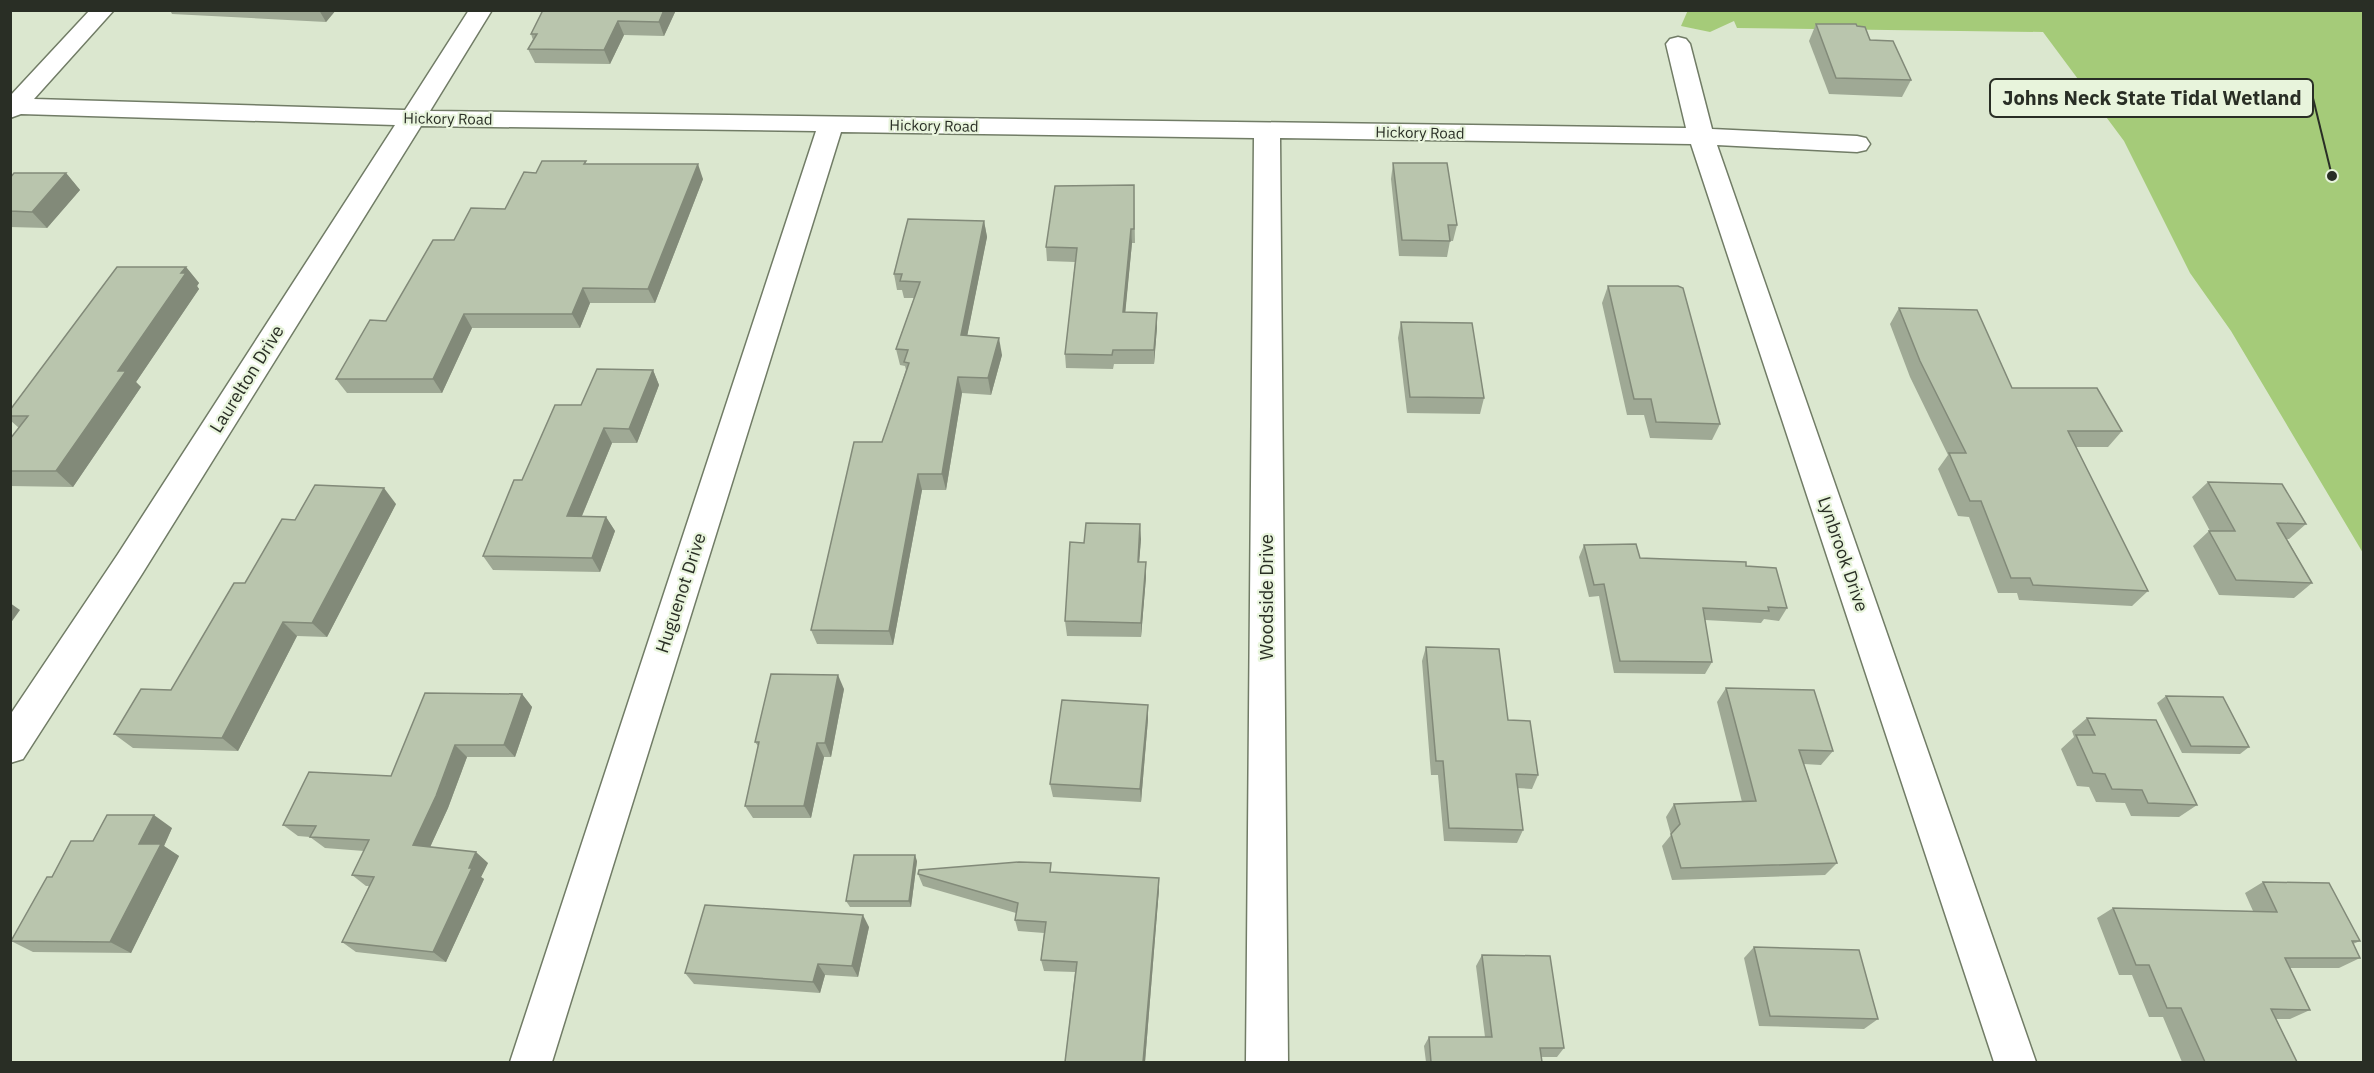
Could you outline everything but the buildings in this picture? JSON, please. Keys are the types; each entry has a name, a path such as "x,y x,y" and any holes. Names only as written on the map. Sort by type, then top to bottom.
{"street":[{"path":"12,108 103,10"},
{"name":"Laurelton Drive","path":"10,747 137,554 481,10"},
{"name":"Lynbrook Drive","path":"1678,44 1701,136 2015,1062"},
{"name":"Hickory Road","path":"12,108 412,118 1267,132 1701,136 1857,144"},
{"name":"Huguenot Drive","path":"531,1062 831,124"},
{"name":"Woodside Drive","path":"1267,132 1267,1062"}],"green space":[{"path":"1688,10 2363,11 2363,553 2231,331 2190,273 2124,141 2043,32 1737,28 1734,21 1710,32 1681,26"}],"place":[{"name":"Johns Neck State Tidal Wetland","path":"2332,176"}]}
